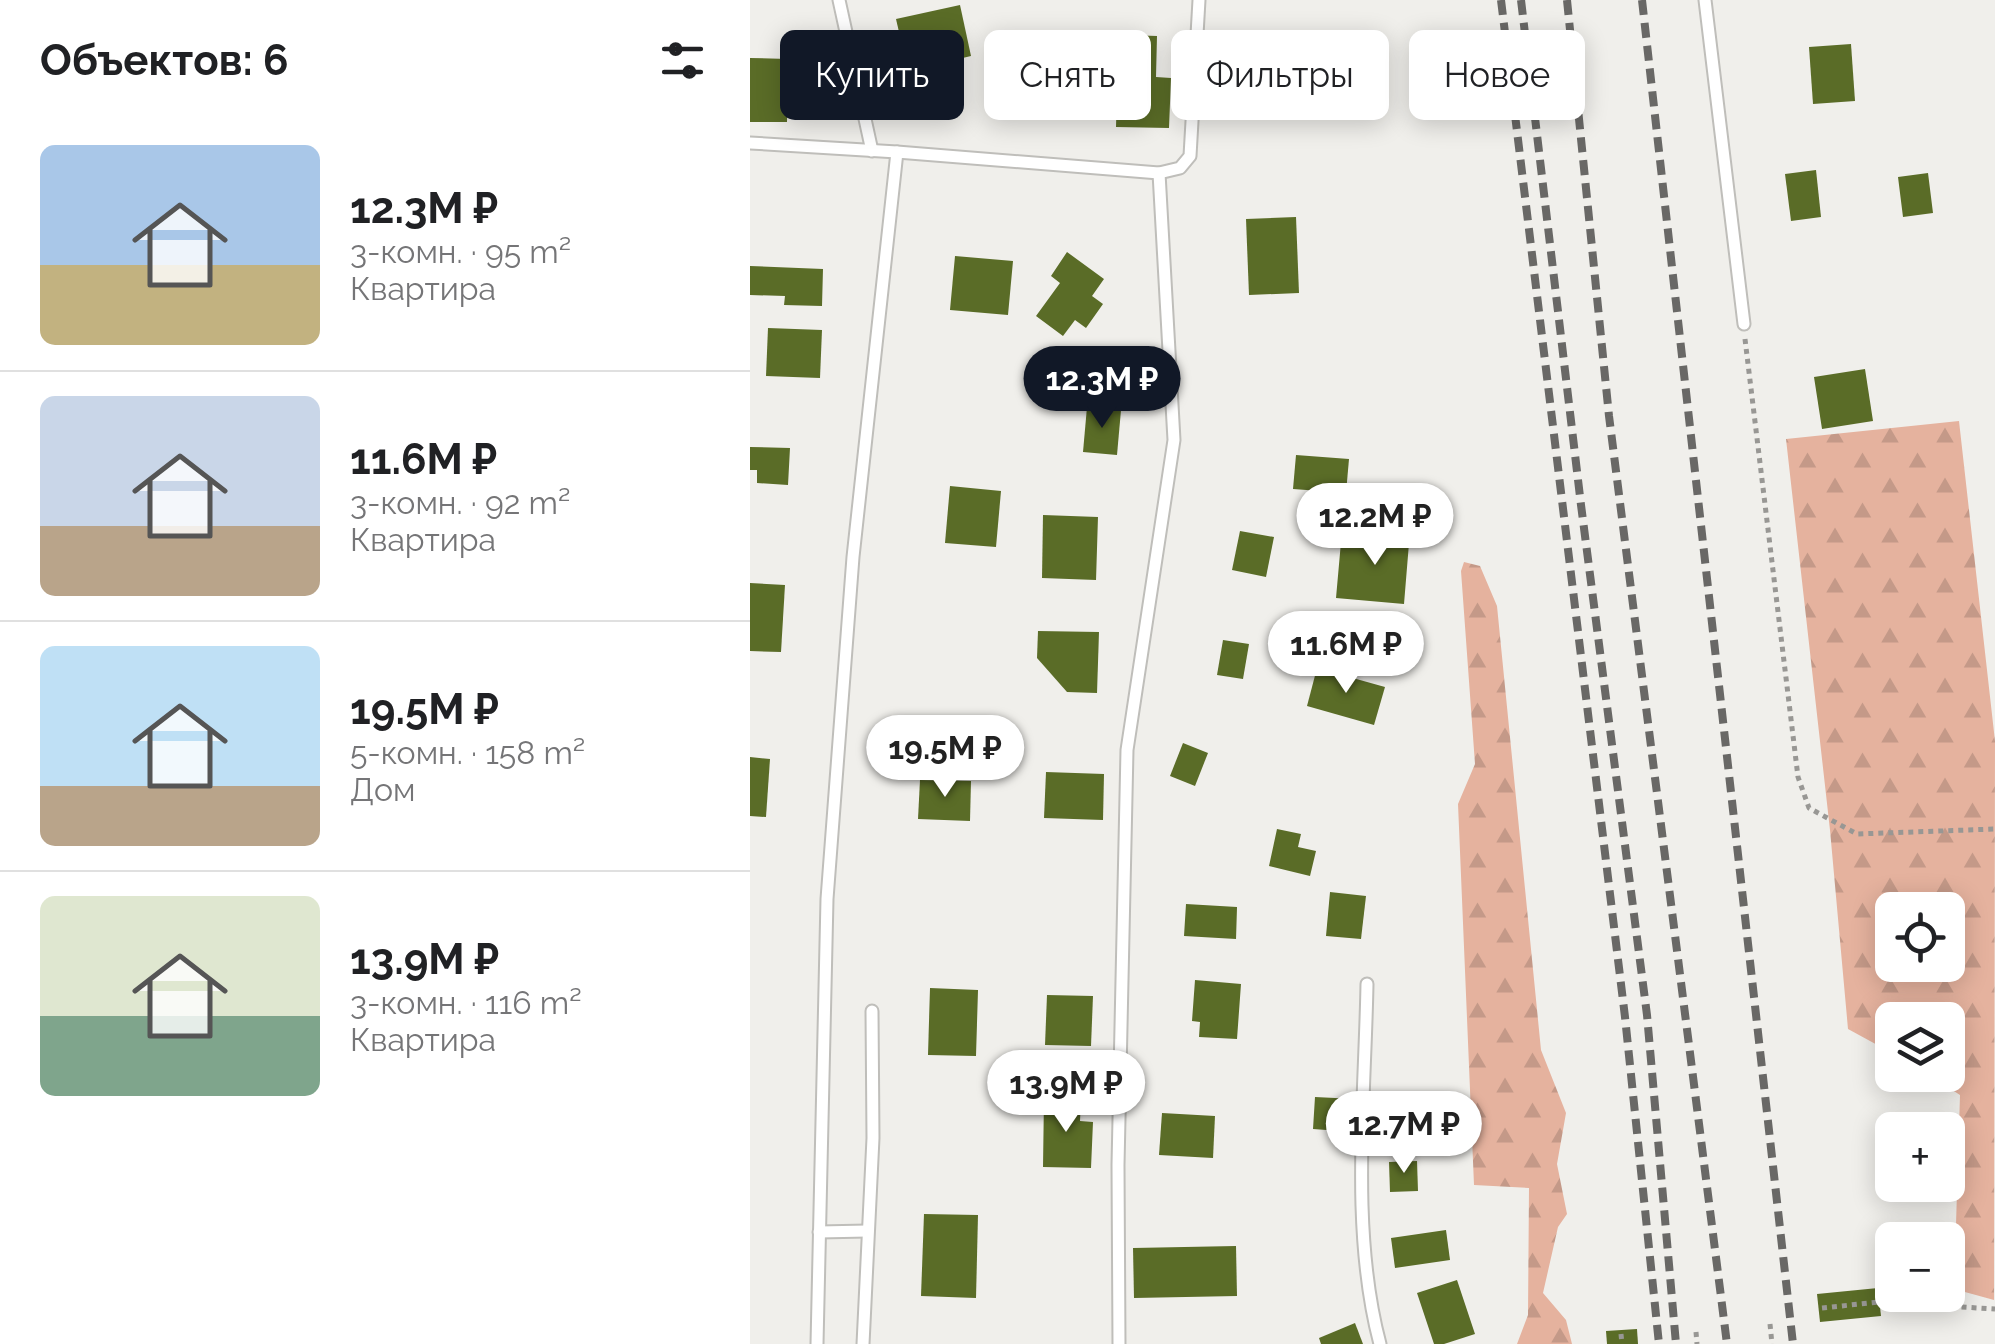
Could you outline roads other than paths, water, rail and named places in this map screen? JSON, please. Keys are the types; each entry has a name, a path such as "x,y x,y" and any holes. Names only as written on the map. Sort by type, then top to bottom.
{"lane":[{"path":"839,0 872,152"},
{"path":"750,143 1160,173 1180,168 1190,156 1199,0"},
{"path":"1705,0 1744,324"},
{"path":"817,1344 827,899 853,557 896,152"},
{"path":"1120,1344 1118,1165 1127,750 1174,440 1160,173"},
{"path":"1366,984 1363,1218 1374,1324 1380,1344"},
{"path":"863,1344 873,1138 872,1010"},
{"path":"819,1232 867,1231"}],"railway":[{"path":"1501,0 1625,1017 1659,1344"},
{"path":"1521,0 1647,1015 1676,1344"},
{"path":"1567,0 1609,416 1727,1344"},
{"path":"1642,0 1793,1344"}]}
